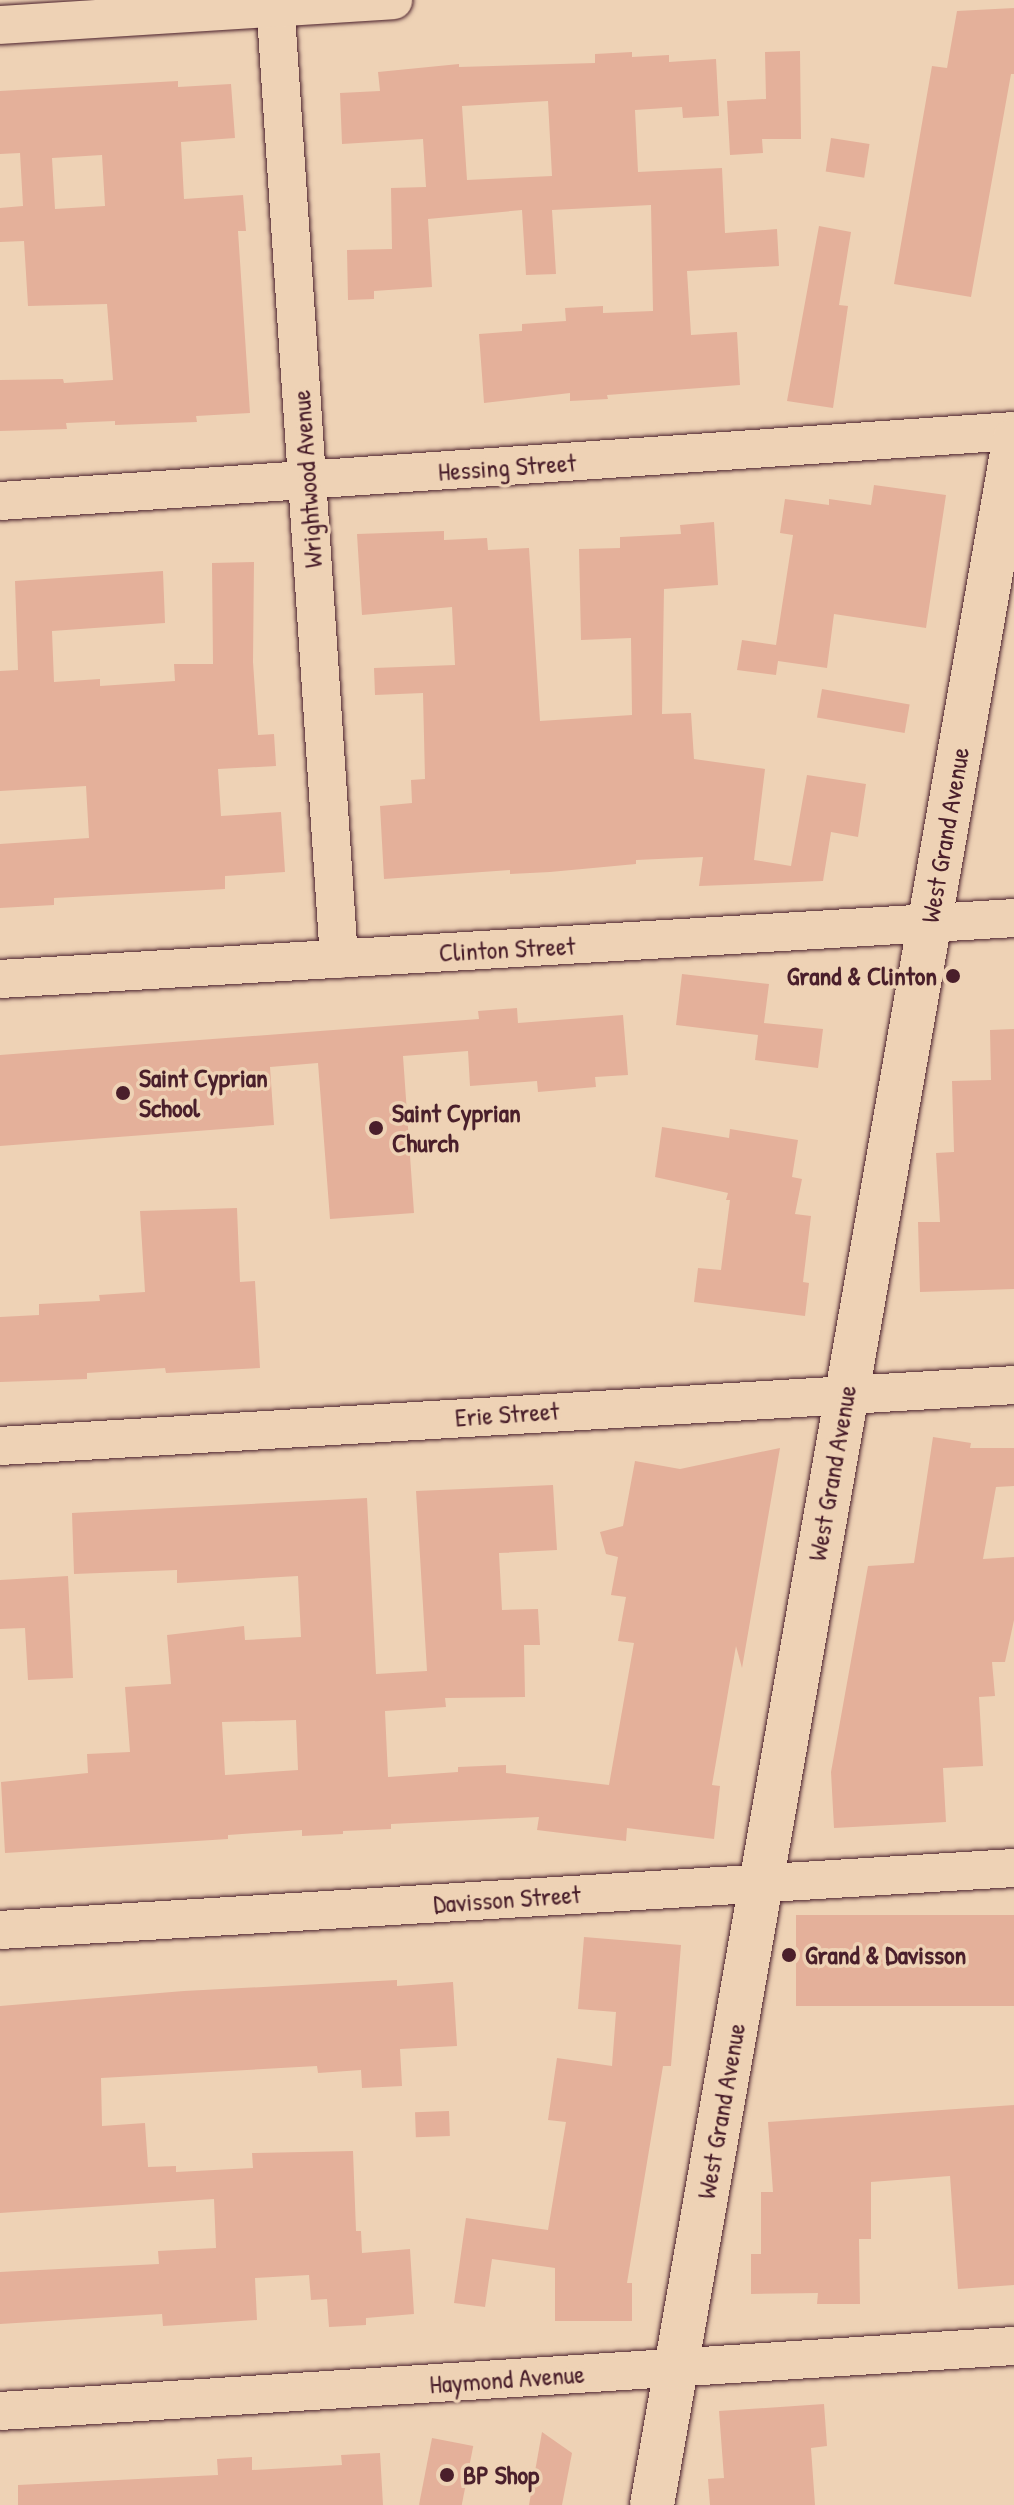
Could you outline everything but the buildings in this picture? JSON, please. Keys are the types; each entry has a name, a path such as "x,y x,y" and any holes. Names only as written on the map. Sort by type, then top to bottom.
{"main road":[{"name":"West Grand Avenue","path":"652,2505 1014,441"}],"street":[{"path":"0,25 276,4 393,0"},
{"name":"Wrightwood Avenue","path":"276,4 339,959"},
{"name":"Hessing Street","path":"0,501 1014,431"},
{"name":"Clinton Street","path":"0,979 1014,918"},
{"name":"Erie Street","path":"0,1446 1014,1385"},
{"name":"Davisson Street","path":"0,1930 1014,1868"},
{"name":"Haymond Avenue","path":"0,2411 1014,2346"}],"place":[{"name":"Grand & Clinton","path":"953,976"},
{"name":"Saint Cyprian School","path":"123,1093"},
{"name":"Saint Cyprian Church","path":"376,1128"},
{"name":"Grand & Davisson","path":"789,1955"},
{"name":"BP Shop","path":"447,2475"}]}
